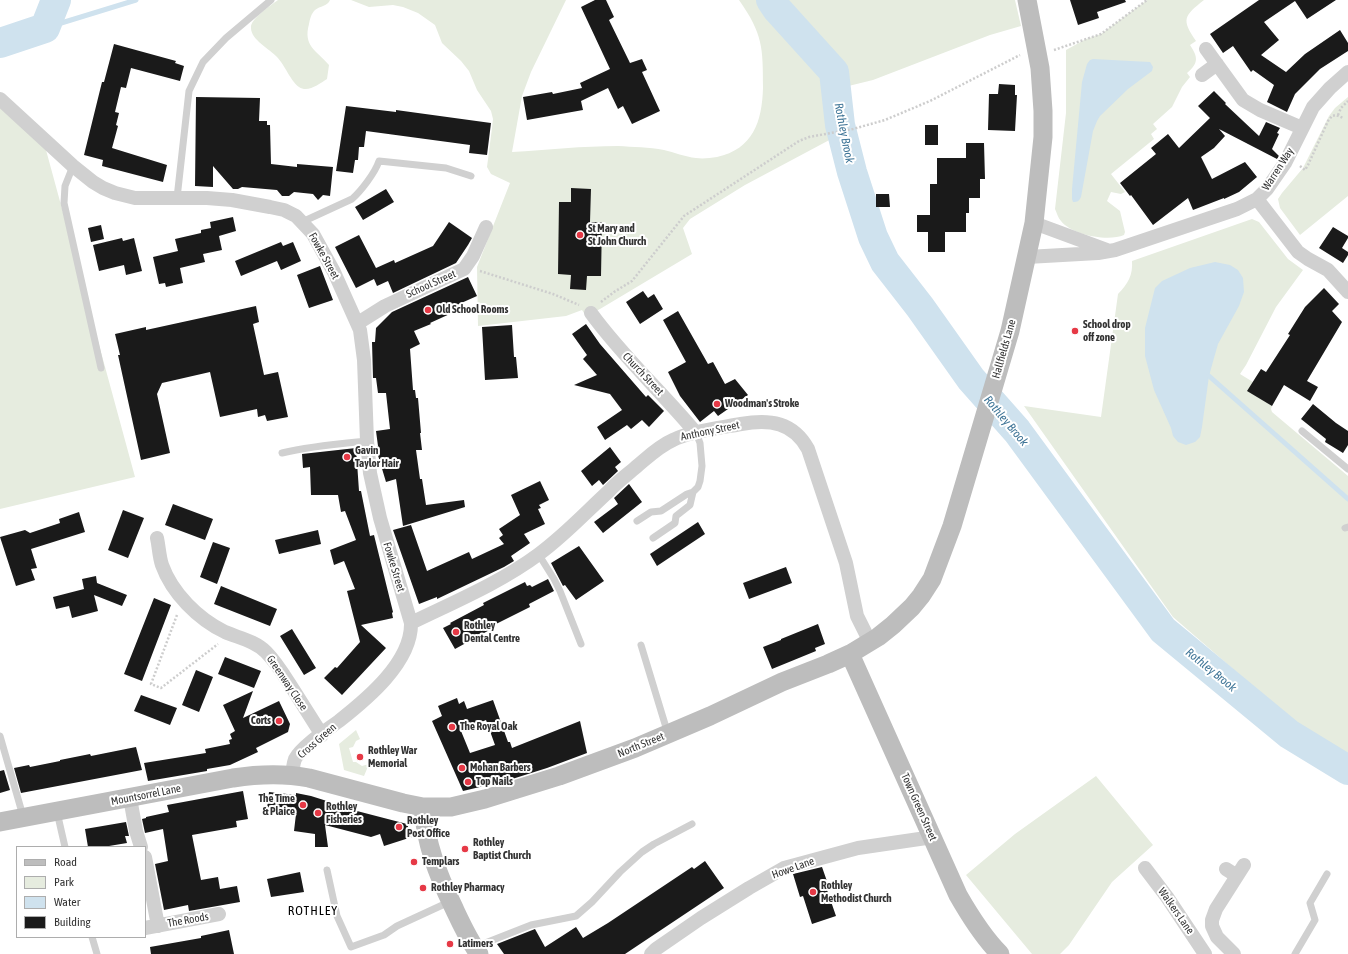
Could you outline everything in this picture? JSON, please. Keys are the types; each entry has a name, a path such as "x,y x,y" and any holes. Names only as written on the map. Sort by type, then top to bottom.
{"street":[{"name":"Hallfields Lane","path":"850,654 870,642 893,625 912,607 932,579 952,526 1010,331 1034,223 1043,137 1043,111 1037,51 1027,0"},
{"path":"1206,50 1238,93 1249,104 1302,128"},
{"path":"1202,75 1217,64"},
{"name":"Warren Way","path":"1027,258 1111,251 1151,239 1237,209 1257,199 1277,176 1288,158 1313,107 1348,72"},
{"name":"Fowke Street","path":"0,99 92,182 115,193 135,198 207,198 248,202 284,210 296,216 313,234 358,322 362,338 364,360 367,442 370,473 375,500 411,623"},
{"path":"1257,199 1298,252 1308,260 1328,270 1348,292"},
{"path":"1034,223 1111,251"},
{"name":"School Street","path":"358,322 390,303 466,267 476,250 486,227"},
{"name":"Church Street","path":"591,313 612,341 696,433"},
{"name":"Anthony Street","path":"411,623 499,580 539,555 557,541 610,490 662,446 681,436 762,422 780,424 795,432 801,437 808,450 846,563 857,616 870,642"},
{"name":"Greenway Close","path":"157,538 162,565 169,579 183,600 195,612 208,621 231,634 257,645 271,658 322,734"},
{"name":"Cross Green","path":"411,623 411,631 404,650 389,674 374,691 350,713 299,754 295,760 292,774 423,807"},
{"name":"North Street","path":"423,807 451,807 492,797 559,776 668,734 760,692 850,654"},
{"name":"Town Green Street","path":"850,654 958,895 967,912 985,937 1000,954"},
{"name":"Mountsorrel Lane","path":"0,822 250,775 292,774"},
{"path":"130,798 136,831 141,846"},
{"path":"423,807 430,853 439,877 466,934 477,951"},
{"name":"Howe Lane","path":"651,954 701,918 784,868 858,848 933,837"},
{"name":"Walkers Lane","path":"1145,868 1176,910 1205,954"},
{"name":"The Roods","path":"146,869 151,927 219,914"},
{"path":"1234,954 1217,937 1212,926 1212,920 1236,870"}],"lane":[{"path":"177,198 189,91 203,62 226,38 271,0"},
{"path":"302,222 356,196 375,170 379,161 446,168 471,176"},
{"path":"73,166 65,186 64,203 101,368"},
{"path":"1302,431 1348,469"},
{"path":"653,538 675,522 676,516 690,505 693,492 698,486 702,466 700,443 696,433"},
{"path":"282,453 305,447 367,442"},
{"path":"637,521 651,512 661,511 687,494 693,492"},
{"path":"539,555 560,591 581,644"},
{"path":"641,644 668,734"},
{"path":"0,736 23,817"},
{"path":"57,811 64,846"},
{"path":"477,951 531,925 576,916 642,852 692,824"},
{"path":"326,870 333,904 351,947 384,935 397,926 451,902"},
{"path":"1295,954 1315,920 1310,903 1327,874"},
{"path":"92,938 97,954"}],"path":[{"path":"466,267 493,274 553,294 576,304 591,313 603,300 632,281 684,216 799,141 885,120 924,104 1016,56 1101,34 1147,0"},
{"path":"1338,115 1341,108 1348,101"},
{"path":"1288,158 1305,170 1328,121 1332,116 1338,115 1343,118"},
{"path":"183,600 151,684 161,688 231,634"}],"green space":[{"path":"278,0 330,0 328,4 314,12 309,24 309,43 329,65 327,79 313,87 302,89 296,85 280,60 257,40 252,32 251,28 254,21 261,13"},
{"path":"351,0 566,0 531,72 522,96 512,152 578,147 618,146 658,149 688,157 704,158 717,157 739,148 747,141 757,123 762,100 763,62 757,32 753,22 739,0 1015,0 1021,26 990,35 873,80 828,91 835,137 745,185 690,219 683,228 692,254 600,309 586,316 582,310 566,316 478,326 477,267 510,183 491,174 487,167 493,119 491,111 477,90 469,71 442,43 435,25 418,13 403,7 393,5 369,7"},
{"path":"1147,0 1204,0 1192,10 1187,18 1188,28 1196,41 1190,45 1195,53 1196,60 1194,66 1187,73 1190,77 1182,87 1172,107 1153,124 1157,129 1151,134 1154,139 1111,174 1125,192 1121,194 1111,192 1107,201 1120,211 1125,232 1124,235 1109,238 1091,236 1066,226 1058,217 1055,209 1066,113 1066,50 1086,39 1101,34"},
{"path":"1348,97 1348,196 1300,235 1280,208 1278,199 1303,168 1329,116 1335,108"},
{"path":"0,107 46,150 135,477 0,509"},
{"path":"1252,219 1259,222 1288,259 1303,270 1276,307 1240,374 1253,382 1248,391 1272,406 1272,412 1348,476 1348,755 1293,721 1173,617 1024,406 1101,417 1118,294 1125,287 1129,279 1132,271 1132,261"},
{"path":"356,730 360,739 356,741 353,747 349,748 353,762 356,762 362,766 369,764 364,776 344,770 339,744"},
{"path":"1096,776 1153,845 1112,882 1069,945 1060,954 1032,954 966,875 1015,834"}],"water":[{"path":"1093,59 1150,62 1153,67 1152,71 1128,89 1100,116 1097,121 1093,131 1081,197 1078,201 1073,202 1072,189 1082,82 1087,64"},
{"path":"1215,262 1230,265 1238,270 1243,278 1244,292 1239,306 1218,344 1209,376 1200,437 1195,442 1186,445 1178,442 1173,436 1171,428 1154,390 1145,356 1145,328 1155,288 1162,281 1190,268"}],"building":[{"path":"595,0 606,0 614,17 609,20 630,63 642,59 647,70 642,72 660,111 632,124 623,106 618,109 608,88 581,101 583,110 527,120 523,97 552,92 553,94 582,88 580,83 610,69 581,7"},
{"path":"1070,0 1125,0 1126,2 1097,12 1099,18 1078,25"},
{"path":"1259,0 1336,0 1307,19 1295,1 1264,22 1279,40 1261,55 1286,72 1305,54 1340,30 1348,43 1348,51 1320,69 1295,94 1287,112 1267,102 1274,85 1253,70 1251,72 1233,46 1223,53 1210,34"},
{"path":"114,44 176,61 175,63 184,66 180,81 131,68 126,88 121,87 115,112 119,113 116,125 118,126 112,148 167,165 163,182 102,166 103,160 84,155 102,82 104,82"},
{"path":"999,84 1015,85 1015,95 1017,95 1015,131 988,130 989,94 998,94"},
{"path":"1214,91 1226,103 1225,104 1259,136 1266,122 1280,128 1277,133 1279,134 1272,149 1279,156 1277,159 1219,129 1225,136 1214,148 1201,157 1212,179 1245,162 1257,177 1239,192 1193,210 1188,198 1153,225 1131,195 1130,196 1120,183 1156,154 1151,148 1168,134 1179,148 1210,118 1198,106"},
{"path":"196,97 260,98 259,121 267,121 267,125 270,125 271,164 297,167 297,164 333,167 330,196 323,195 318,200 313,194 294,192 289,196 282,196 277,190 242,187 233,189 213,166 213,187 195,186"},
{"path":"346,106 396,112 396,110 491,123 487,155 469,153 470,145 366,131 364,147 359,147 358,160 355,160 353,173 336,171"},
{"path":"925,125 938,125 938,145 925,145"},
{"path":"966,143 984,143 985,179 980,179 980,198 969,198 969,213 966,213 966,232 945,232 945,252 928,252 928,232 917,232 917,215 930,215 930,184 937,184 937,158 966,158"},
{"name":"St Mary and St John Church","path":"571,188 591,189 590,222 602,222 601,276 587,276 586,290 570,289 571,275 558,274 559,202 571,202"},
{"path":"386,189 394,202 363,220 355,207"},
{"path":"876,194 889,194 890,207 876,207"},
{"path":"233,217 236,231 219,236 222,250 203,254 205,262 180,268 183,283 166,287 165,283 159,284 153,257 178,251 175,239 201,233 201,230 211,228 210,222"},
{"path":"449,222 472,238 456,263 393,293 388,281 377,286 374,279 356,288 335,247 359,235 376,268 394,260 395,263 433,246"},
{"path":"101,225 104,239 91,242 88,228"},
{"path":"1333,227 1348,236 1342,248 1348,252 1348,255 1343,263 1319,248"},
{"path":"122,238 123,241 134,238 142,271 126,275 124,265 99,271 93,245"},
{"path":"281,242 283,246 293,242 301,261 281,270 277,261 241,276 235,261"},
{"path":"320,266 333,300 309,308 297,275"},
{"path":"468,277 477,296 450,308 452,313 414,331 420,344 410,349 413,390 415,390 416,398 418,398 422,450 416,450 420,479 422,479 426,505 464,500 465,507 403,526 396,479 386,482 376,447 378,446 376,431 390,429 386,393 378,393 376,378 373,378 372,342 375,342 376,328 392,312"},
{"path":"1324,288 1339,304 1332,311 1342,322 1307,381 1318,387 1310,401 1284,385 1272,406 1247,391 1261,369 1266,372 1290,335 1288,334 1305,307"},
{"path":"643,291 648,298 654,294 663,309 640,324 626,302"},
{"path":"256,306 259,322 253,324 264,375 278,372 288,417 267,421 265,415 258,417 257,409 220,417 210,372 162,383 157,394 170,453 141,460 118,355 120,355 115,334 146,327 146,330"},
{"path":"678,311 708,364 713,362 725,384 735,379 748,395 718,416 714,411 700,422 680,396 668,372 686,362 663,320"},
{"path":"586,324 600,344 646,397 648,395 664,411 649,427 642,420 631,429 627,425 605,440 597,427 622,410 610,394 574,385 597,375 583,359 587,355 572,334"},
{"path":"512,325 514,357 516,357 518,378 485,380 482,327"},
{"path":"1313,404 1348,431 1348,445 1343,453 1325,442 1326,439 1301,419"},
{"path":"610,447 621,462 615,467 618,471 603,485 599,480 592,486 581,471"},
{"path":"356,448 359,491 361,491 370,536 374,535 393,612 393,618 361,625 386,648 342,695 324,678 335,667 337,668 360,642 347,591 355,589 344,561 334,565 330,550 356,540 345,511 341,512 338,495 311,495 310,467 303,468 302,454"},
{"path":"540,481 549,500 539,505 541,508 538,509 545,524 524,534 530,543 511,556 514,561 437,599 437,597 419,604 393,530 411,525 427,571 469,552 472,559 504,544 499,538 503,535 499,529 520,515 511,495"},
{"path":"629,484 642,502 603,533 594,522 618,504 614,498"},
{"path":"173,504 213,519 205,540 165,525"},
{"path":"123,510 144,518 128,558 108,550"},
{"path":"79,512 85,532 31,549 37,568 31,569 35,580 16,586 0,537 25,530 30,533 60,523 59,519"},
{"path":"698,522 705,534 657,566 650,554"},
{"path":"318,530 321,544 279,554 275,540"},
{"path":"213,542 230,548 217,584 200,577"},
{"path":"579,546 604,581 576,600 565,585 563,586 551,563"},
{"path":"786,567 792,583 749,599 743,583"},
{"path":"96,576 97,583 127,595 122,606 94,595 98,611 72,618 69,606 56,609 53,597 84,589 82,579"},
{"path":"548,579 554,591 529,604 530,607 494,625 495,627 455,649 443,628 484,605 483,603 525,582 527,586 530,585 532,587"},
{"path":"221,586 277,609 270,626 214,604"},
{"path":"154,598 171,605 142,681 124,674"},
{"path":"818,624 825,644 815,648 816,651 772,669 763,647"},
{"path":"292,629 316,668 304,675 280,636"},
{"path":"225,657 261,671 254,688 218,674"},
{"path":"196,670 213,677 199,712 182,705"},
{"path":"253,691 243,718 279,701 290,724 288,732 256,748 258,752 230,765 207,769 207,771 148,781 144,763 206,753 205,749 230,744 229,740 232,739 230,734 235,731 223,705"},
{"path":"141,695 177,708 170,725 134,711"},
{"path":"457,698 459,704 464,701 467,709 493,700 508,742 510,742 512,748 580,721 587,753 509,780 463,791 432,721 442,716 438,706","holes":["486,720 495,745 470,753 461,731"]},
{"path":"136,747 142,770 21,793 14,768 29,765 30,767 90,754 91,756"},
{"path":"4,770 10,790 0,793 0,771"},
{"path":"243,791 248,819 236,821 237,827 192,835 201,880 218,877 220,889 237,886 240,902 189,911 188,905 164,910 155,864 168,861 163,829 145,833 142,819 169,812 167,805"},
{"path":"269,792 296,795 296,793 311,796 330,802 330,804 407,824 412,837 384,846 380,834 371,837 325,825 328,847 315,847 315,834 294,831 296,814 279,813 279,810 267,809"},
{"path":"126,822 129,836 125,836 127,843 109,846 88,846 85,829"},
{"path":"705,861 724,888 625,954 504,954 497,944 535,929 545,947 576,927 583,938 692,867 694,869"},
{"name":"Rothley Methodist Church","path":"822,867 829,887 826,887 836,916 812,924 803,896 800,897 793,874"},
{"path":"300,872 304,892 271,897 267,879"},
{"path":"229,930 234,954 151,954 150,947 201,938 201,936"}],"waterway":[{"name":"Rothley Brook","path":"0,43 45,28 56,0"},
{"name":"Rothley Brook","path":"45,28 136,0"},
{"name":"Rothley Brook","path":"771,0 777,9 834,72 840,125 852,172 873,237 885,262 920,307 971,379 1017,431 1163,630 1289,734 1348,770"},
{"path":"1209,376 1348,499"}],"place":[{"name":"St Mary and St John Church","path":"580,235"},
{"name":"Old School Rooms","path":"428,310"},
{"name":"School drop off zone","path":"1075,331"},
{"name":"Woodman's Stroke","path":"717,404"},
{"name":"Gavin Taylor Hair","path":"347,457"},
{"name":"Rothley Dental Centre","path":"456,632"},
{"name":"Corts","path":"279,721"},
{"name":"The Royal Oak","path":"452,727"},
{"name":"Rothley War Memorial","path":"360,757"},
{"name":"Mohan Barbers","path":"462,768"},
{"name":"Top Nails","path":"468,782"},
{"name":"The Time & Plaice","path":"303,805"},
{"name":"Rothley Fisheries","path":"318,813"},
{"name":"Rothley Post Office","path":"399,827"},
{"name":"Rothley Baptist Church","path":"465,849"},
{"name":"Templars","path":"414,862"},
{"name":"Rothley Pharmacy","path":"423,888"},
{"name":"Rothley Methodist Church","path":"813,892"},
{"name":"Latimers","path":"450,944"}],"district":[{"name":"ROTHLEY","path":"313,911"}]}
